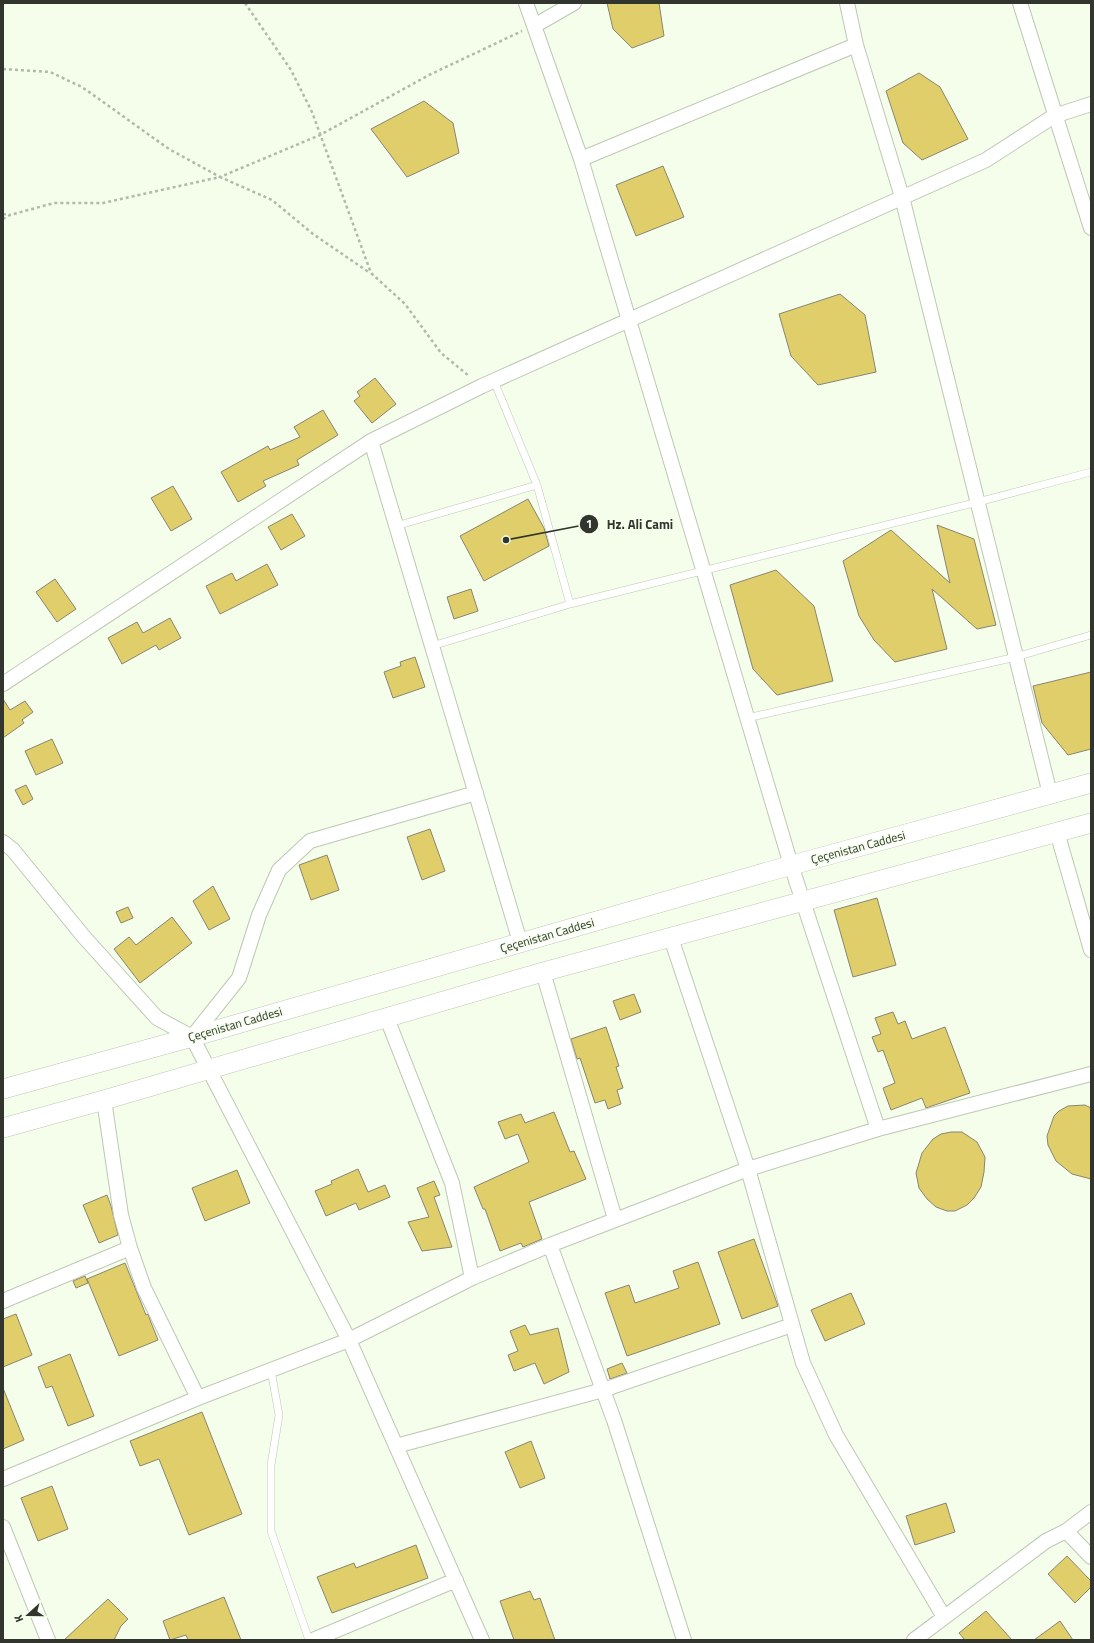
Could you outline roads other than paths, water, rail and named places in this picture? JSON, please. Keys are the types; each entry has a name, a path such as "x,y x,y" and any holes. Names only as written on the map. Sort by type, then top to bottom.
{"main road":[{"name":"Çeçenistan Caddesi","path":"3,1089 192,1037 791,865 1091,782"},
{"path":"3,1128 104,1100 386,1016 1091,823"}],"street":[{"path":"526,3 581,159 791,865 878,1129"},
{"path":"534,26 574,3"},
{"path":"847,3 856,45 902,197 1050,794"},
{"path":"1020,3 1054,116 1091,228"},
{"path":"581,159 856,45"},
{"path":"3,684 371,441 488,384 986,160 1054,116 1091,104"},
{"path":"371,441 520,942"},
{"path":"192,1037 239,978 259,915 279,870 310,840 476,793"},
{"path":"1057,832 1088,929 1091,950"},
{"path":"3,842 13,850 84,936 157,1018 192,1037 210,1069 228,1108 349,1340 482,1640"},
{"path":"670,938 748,1169 803,1363 836,1435 944,1617"},
{"path":"543,972 615,1219"},
{"path":"386,1016 452,1183 472,1278"},
{"path":"3,1479 198,1398 349,1340 472,1278 550,1245 748,1169 878,1129 1091,1074"},
{"path":"104,1100 121,1215 130,1248 144,1288 198,1398"},
{"path":"550,1245 614,1420 684,1640"},
{"path":"3,1301 130,1248"},
{"path":"396,1446 603,1390 792,1325"},
{"path":"914,1640 1046,1541 1066,1531 1091,1512"},
{"path":"3,1527 48,1640"},
{"path":"1066,1531 1091,1557"},
{"path":"313,1640 456,1580"}],"lane":[{"path":"488,384 538,485 570,604"},
{"path":"432,646 570,604 978,502 1091,472"},
{"path":"396,526 538,485"},
{"path":"747,718 1016,657 1091,636"},
{"path":"271,1370 279,1415 271,1465 271,1531 309,1640"}],"place":[{"name":"Hz. Ali Cami","path":"506,540"}]}
